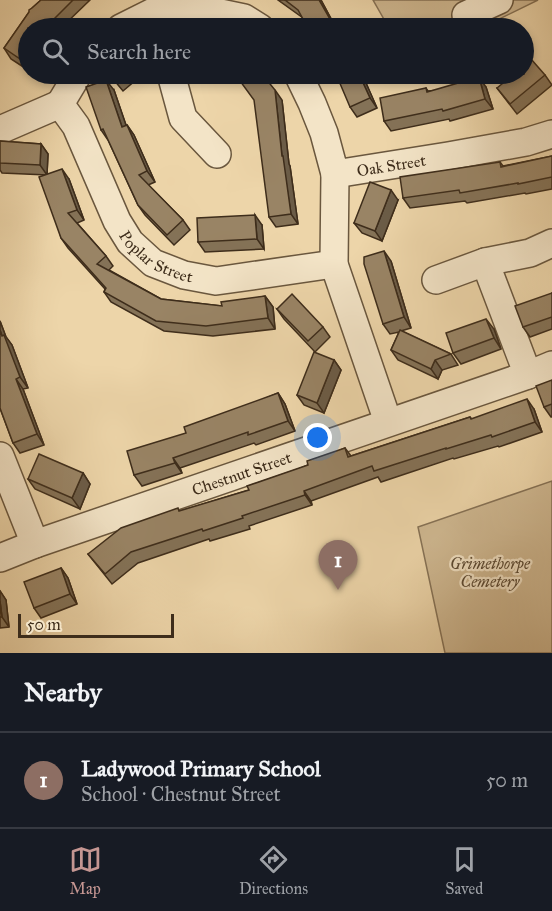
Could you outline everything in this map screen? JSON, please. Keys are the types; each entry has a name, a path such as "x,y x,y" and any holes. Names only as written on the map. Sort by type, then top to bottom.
{"street":[{"path":"466,15 499,0"},
{"path":"161,18 182,8 244,18"},
{"path":"0,130 60,104 72,84"},
{"path":"174,84 183,118 217,153"},
{"name":"Oak Street","path":"302,84 324,133 335,174 526,142 552,134"},
{"name":"Poplar Street","path":"60,104 76,126 117,221 130,242 153,263 184,275 216,280 334,264"},
{"path":"335,174 334,264 388,422"},
{"path":"436,280 485,262 530,253 552,243"},
{"path":"485,262 540,370"},
{"name":"Chestnut Street","path":"0,558 540,370"},
{"path":"0,456 35,544"}],"green space":[{"path":"373,0 538,0 501,18 383,18"},
{"name":"Grimethorpe Cemetery","path":"552,481 552,653 445,653 418,527"}],"building":[{"path":"41,0 73,0 55,18 25,18 29,10"},
{"path":"285,0 319,0 329,18 302,18 298,10"},
{"path":"18,28 18,58 4,48"},
{"path":"534,62 545,75 510,104 497,88 502,84 534,84"},
{"path":"107,84 122,127 127,125 147,171 139,175 183,220 167,235 138,205 103,129 101,130 86,87"},
{"path":"242,84 270,84 275,90 291,214 269,217 254,100"},
{"path":"340,84 364,84 370,98 350,107"},
{"path":"455,84 481,84 485,99 443,111 442,109 384,121 380,98 426,88 427,92"},
{"path":"0,141 41,144 40,165 0,163"},
{"path":"552,156 552,177 460,193 459,190 403,198 400,177 500,162 501,167"},
{"path":"62,169 77,210 68,213 106,256 97,264 161,299 222,306 221,302 265,296 268,318 206,326 156,321 104,292 106,288 61,238 39,177"},
{"path":"370,182 391,190 375,231 354,223"},
{"path":"255,215 257,239 198,242 197,218"},
{"path":"384,251 404,317 383,324 364,264 364,257"},
{"path":"552,293 552,317 523,327 515,306"},
{"path":"292,294 323,327 308,341 277,309"},
{"path":"486,319 494,338 453,353 446,333"},
{"path":"0,330 20,377 16,379 37,434 13,443 0,408"},
{"path":"400,330 451,354 435,360 431,369 391,350"},
{"path":"314,352 334,360 317,403 297,395"},
{"path":"552,380 552,404 544,407 536,386"},
{"path":"278,393 288,421 173,458 175,463 134,475 127,451 186,433 184,427"},
{"path":"527,399 535,422 492,437 491,435 374,471 372,466 304,491 305,495 242,516 243,518 131,552 105,574 88,554 121,528 178,508 179,511 249,490 247,486 308,465 307,461 345,448 348,457"},
{"path":"39,454 83,473 72,498 28,479"},
{"path":"61,568 70,594 34,608 24,582"}],"place":[{"name":"Ladywood Primary School","path":"338,590"}]}
